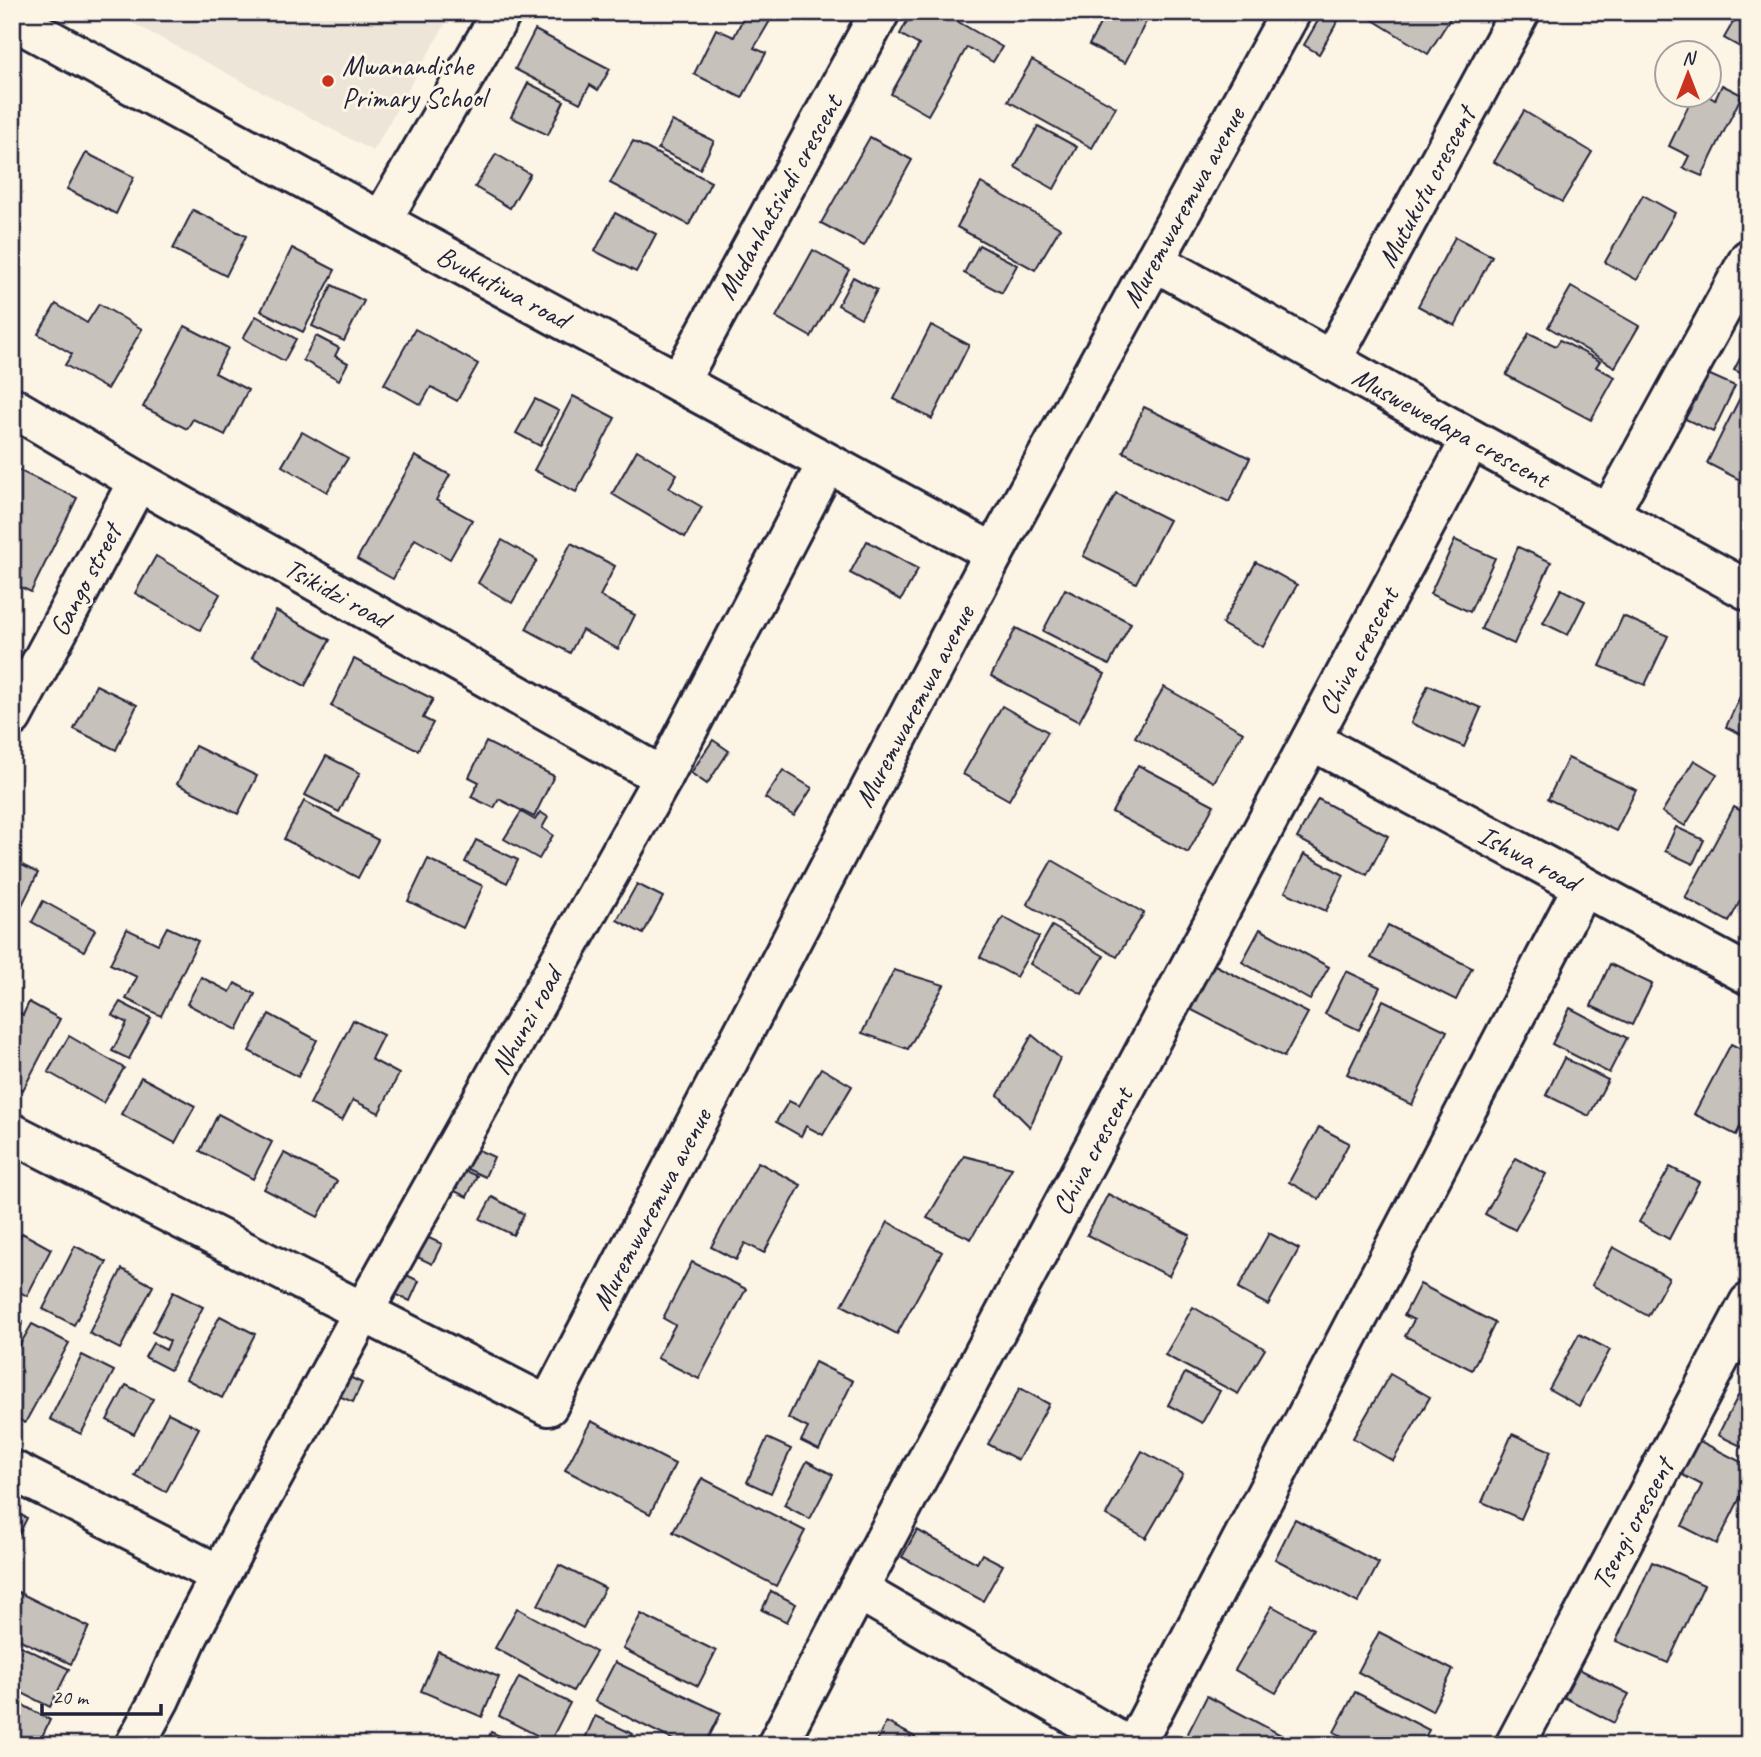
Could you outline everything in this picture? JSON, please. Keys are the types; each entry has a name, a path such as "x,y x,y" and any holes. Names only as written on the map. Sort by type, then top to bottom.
{"street":[{"path":"381,221 502,12"},
{"name":"Mudanhatsindi crescent","path":"678,382 880,12"},
{"name":"Muremwaremwa avenue","path":"363,1312 548,1406 994,553 1291,12"},
{"name":"Mutukutu crescent","path":"1331,361 1520,12"},
{"name":"Bvukutiwa road","path":"12,19 994,553"},
{"path":"1609,514 1749,259"},
{"name":"Muswewedapa crescent","path":"1154,261 1749,591"},
{"name":"Tsikidzi road","path":"12,407 663,777"},
{"name":"Chiva crescent","path":"777,1745 1471,439"},
{"name":"Nhunzi road","path":"135,1745 220,1575 363,1312 663,777 827,463"},
{"name":"Gango street","path":"12,717 138,481"},
{"name":"Ishwa road","path":"1311,740 1749,975"},
{"path":"1135,1745 1583,886"},
{"path":"12,1133 363,1312"},
{"name":"Tsengi crescent","path":"1515,1745 1749,1303"},
{"path":"12,1471 220,1575"},
{"path":"858,1590 1126,1745"}],"shaded area":[{"name":"Mwanandishe Primary School","path":"112,12 452,12 373,151"}],"building":[{"path":"746,12 774,14 754,48 766,53 742,98 694,74 716,29 734,37"},
{"path":"912,12 941,12 1002,47 993,62 967,47 928,115 891,94 919,45 900,34"},
{"path":"1106,12 1151,12 1125,63 1089,45"},
{"path":"1323,12 1343,12 1319,54 1304,45"},
{"path":"1360,12 1450,12 1453,14 1428,54"},
{"path":"1739,12 1749,12 1749,52 1724,38"},
{"path":"535,30 610,69 598,90 590,85 580,103 515,69"},
{"path":"1032,60 1116,107 1092,148 1008,101"},
{"path":"528,83 564,101 548,135 511,117"},
{"path":"1722,85 1742,95 1702,176 1683,168 1689,156 1669,146 1687,108 1722,108"},
{"path":"1524,111 1592,152 1562,202 1494,162"},
{"path":"12,113 21,118 12,134"},
{"path":"672,121 714,141 700,169 658,149"},
{"path":"1038,126 1077,147 1054,189 1015,167"},
{"path":"870,137 912,160 864,246 821,223"},
{"path":"633,141 711,182 689,225 610,183"},
{"path":"86,153 134,177 116,214 67,189"},
{"path":"496,154 530,174 510,208 475,187"},
{"path":"981,183 1060,228 1035,270 957,227"},
{"path":"1643,195 1675,213 1637,280 1605,262"},
{"path":"193,210 246,236 226,276 173,249"},
{"path":"615,213 656,234 636,272 595,251"},
{"path":"1455,237 1492,256 1455,326 1418,306"},
{"path":"979,245 1017,265 1002,293 964,273"},
{"path":"292,248 335,270 303,332 261,311"},
{"path":"813,250 849,270 811,337 776,317"},
{"path":"853,277 877,290 861,318 838,305"},
{"path":"332,285 364,301 344,341 312,326"},
{"path":"1571,287 1639,326 1615,367 1548,327"},
{"path":"56,304 87,323 99,304 142,329 107,389 65,365 72,354 38,334"},
{"path":"256,316 296,339 284,361 243,338"},
{"path":"931,325 969,345 932,419 894,399"},
{"path":"185,326 228,348 215,373 248,390 225,435 193,419 187,429 143,407"},
{"path":"415,329 478,364 457,401 431,387 421,405 384,384"},
{"path":"1529,333 1556,346 1560,340 1600,361 1596,367 1615,377 1591,420 1506,375"},
{"path":"316,336 339,348 335,356 348,363 339,380 303,360"},
{"path":"1749,341 1749,377 1734,370"},
{"path":"1701,371 1735,386 1713,432 1679,416"},
{"path":"1749,380 1749,468 1742,481 1707,463"},
{"path":"573,396 615,418 576,492 534,470"},
{"path":"535,399 559,411 540,446 516,433"},
{"path":"1144,407 1250,458 1229,502 1123,452"},
{"path":"302,432 348,458 327,492 282,466"},
{"path":"637,450 677,474 669,488 702,507 685,537 612,494"},
{"path":"415,456 450,475 436,500 472,520 450,559 415,539 393,579 357,559"},
{"path":"12,467 77,498 31,592 12,583 18,571 12,568"},
{"path":"1116,493 1169,520 1136,583 1083,556"},
{"path":"502,540 537,560 512,603 478,583"},
{"path":"1455,540 1495,558 1470,612 1430,594"},
{"path":"867,541 918,569 901,600 850,573"},
{"path":"571,543 615,566 600,596 635,615 618,649 582,630 570,653 526,629"},
{"path":"1518,547 1551,562 1514,644 1481,629"},
{"path":"156,556 220,594 200,630 135,593"},
{"path":"1256,562 1297,585 1263,647 1222,624"},
{"path":"1065,589 1131,623 1109,665 1043,631"},
{"path":"1561,589 1585,601 1568,635 1543,623"},
{"path":"276,611 330,640 305,686 252,657"},
{"path":"1623,616 1668,636 1645,685 1600,666"},
{"path":"1016,628 1105,674 1079,722 991,676"},
{"path":"354,659 433,699 423,718 433,723 418,750 331,706"},
{"path":"96,685 137,705 116,750 74,729"},
{"path":"1428,685 1481,708 1464,747 1411,723"},
{"path":"1164,687 1243,732 1214,782 1135,737"},
{"path":"1743,690 1749,693 1749,738 1726,727"},
{"path":"1002,706 1048,732 1009,800 963,774"},
{"path":"713,740 729,751 707,784 691,773"},
{"path":"486,742 554,776 534,817 499,799 494,808 471,797 479,782 469,777"},
{"path":"195,746 257,776 238,814 177,784"},
{"path":"326,756 360,773 339,812 305,795"},
{"path":"1568,758 1636,790 1616,831 1548,799"},
{"path":"1694,760 1717,774 1685,826 1662,812"},
{"path":"1138,765 1214,805 1188,853 1112,812"},
{"path":"783,770 812,788 794,816 765,798"},
{"path":"1318,799 1388,836 1367,875 1297,838"},
{"path":"304,801 378,840 358,878 284,839"},
{"path":"1734,807 1749,815 1749,884 1729,922 1685,898"},
{"path":"521,812 535,820 540,812 548,817 542,828 553,835 539,859 504,839"},
{"path":"1676,827 1704,840 1693,864 1665,851"},
{"path":"476,840 518,860 507,883 465,862"},
{"path":"1304,854 1344,875 1326,911 1285,892"},
{"path":"428,859 483,886 463,928 408,901"},
{"path":"12,860 38,873 19,911 12,907"},
{"path":"1052,860 1144,913 1117,957 1027,904"},
{"path":"637,884 663,897 643,934 617,920"},
{"path":"43,901 95,930 84,951 32,922"},
{"path":"1003,917 1039,937 1016,977 980,957"},
{"path":"1388,925 1472,968 1456,1000 1371,958"},
{"path":"1052,926 1104,956 1082,994 1030,964"},
{"path":"167,927 198,941 161,1016 126,999 137,977 110,964 127,929 158,944"},
{"path":"1260,929 1329,967 1310,1000 1242,962"},
{"path":"1211,963 1308,1013 1284,1057 1188,1008"},
{"path":"1610,964 1652,984 1632,1025 1591,1006"},
{"path":"894,970 944,985 908,1049 862,1033"},
{"path":"1346,971 1380,987 1359,1030 1325,1014"},
{"path":"201,977 230,992 235,983 255,994 237,1030 187,1004"},
{"path":"1383,1000 1447,1031 1412,1105 1347,1074"},
{"path":"29,1002 60,1019 23,1090 12,1085 12,1009 23,1015"},
{"path":"120,1002 151,1018 129,1059 112,1051 127,1023 112,1015"},
{"path":"1570,1008 1627,1038 1609,1073 1552,1044"},
{"path":"269,1014 317,1040 298,1077 249,1051"},
{"path":"353,1020 383,1035 371,1059 399,1074 379,1113 353,1100 342,1121 310,1104"},
{"path":"1032,1035 1060,1058 1030,1127 998,1095"},
{"path":"69,1036 124,1068 103,1103 48,1072"},
{"path":"1731,1044 1749,1053 1749,1110 1736,1135 1694,1114"},
{"path":"1564,1058 1608,1080 1589,1116 1546,1095"},
{"path":"821,1068 852,1086 823,1135 806,1126 801,1136 776,1122 789,1101 799,1106"},
{"path":"141,1077 195,1106 175,1143 121,1114"},
{"path":"218,1114 272,1142 253,1179 200,1151"},
{"path":"1319,1127 1349,1143 1319,1199 1289,1182"},
{"path":"463,1143 494,1157 485,1177 454,1163"},
{"path":"284,1153 337,1181 318,1217 264,1189"},
{"path":"964,1156 1012,1168 971,1239 927,1218"},
{"path":"1516,1158 1546,1174 1515,1230 1485,1214"},
{"path":"758,1162 801,1185 764,1253 745,1243 736,1260 711,1247"},
{"path":"453,1166 477,1176 467,1197 444,1186"},
{"path":"1670,1167 1699,1182 1669,1239 1639,1222"},
{"path":"1108,1194 1190,1235 1169,1276 1087,1235"},
{"path":"492,1197 524,1214 513,1235 480,1219"},
{"path":"888,1222 942,1252 897,1334 842,1305"},
{"path":"22,1233 51,1249 27,1296 12,1288 12,1252"},
{"path":"418,1233 442,1244 432,1264 409,1253"},
{"path":"1269,1233 1299,1249 1268,1305 1238,1289"},
{"path":"75,1246 107,1262 74,1325 43,1309"},
{"path":"1613,1247 1669,1278 1648,1316 1592,1285"},
{"path":"692,1262 746,1289 699,1379 657,1358 675,1325 663,1318"},
{"path":"122,1269 153,1286 120,1349 89,1333"},
{"path":"396,1270 419,1281 410,1301 386,1290"},
{"path":"1420,1284 1495,1323 1472,1370 1405,1336 1414,1320 1404,1315"},
{"path":"173,1292 203,1307 170,1370 145,1357 153,1343 166,1350 170,1341 152,1332"},
{"path":"1193,1307 1265,1349 1238,1394 1165,1355"},
{"path":"12,1315 23,1322 12,1341"},
{"path":"220,1316 255,1334 222,1398 186,1379"},
{"path":"32,1324 69,1343 25,1423 12,1416 12,1358"},
{"path":"1579,1334 1610,1350 1579,1406 1549,1389"},
{"path":"82,1355 114,1371 81,1434 50,1419"},
{"path":"815,1362 853,1381 819,1450 801,1441 808,1428 788,1418"},
{"path":"339,1372 362,1383 353,1402 329,1392"},
{"path":"1185,1373 1220,1391 1202,1423 1168,1405"},
{"path":"1390,1374 1430,1397 1393,1461 1353,1438"},
{"path":"126,1385 153,1399 134,1434 107,1420"},
{"path":"1020,1388 1049,1404 1018,1460 988,1444"},
{"path":"1739,1394 1749,1398 1749,1450 1718,1435"},
{"path":"168,1413 199,1428 166,1492 135,1476"},
{"path":"591,1421 675,1464 650,1514 565,1470"},
{"path":"1512,1434 1551,1451 1521,1519 1482,1502"},
{"path":"1690,1436 1749,1466 1749,1480 1717,1544 1682,1526 1702,1485 1673,1470"},
{"path":"767,1438 791,1449 771,1493 747,1482"},
{"path":"1142,1451 1183,1474 1146,1538 1106,1515"},
{"path":"807,1461 833,1475 810,1519 784,1505"},
{"path":"702,1478 805,1531 776,1586 673,1532"},
{"path":"12,1511 27,1518 12,1548"},
{"path":"1295,1519 1379,1563 1358,1603 1275,1559"},
{"path":"917,1530 977,1563 982,1554 1003,1565 983,1601 902,1557"},
{"path":"1652,1562 1704,1585 1668,1663 1616,1641"},
{"path":"559,1565 605,1588 583,1628 538,1605"},
{"path":"16,1591 89,1627 71,1664 12,1636 12,1600"},
{"path":"771,1591 796,1604 787,1622 762,1610"},
{"path":"1272,1606 1313,1629 1276,1693 1235,1670"},
{"path":"517,1608 596,1652 573,1691 495,1648"},
{"path":"641,1614 716,1651 698,1686 623,1649"},
{"path":"1379,1632 1453,1670 1432,1711 1358,1672"},
{"path":"12,1642 69,1669 50,1707 12,1688"},
{"path":"438,1651 499,1677 482,1717 421,1691"},
{"path":"615,1662 721,1713 705,1745 683,1745 595,1701"},
{"path":"1571,1665 1629,1694 1614,1723 1556,1693"},
{"path":"519,1677 570,1703 550,1742 499,1716"},
{"path":"1355,1692 1429,1730 1421,1745 1358,1745 1334,1732"},
{"path":"1207,1696 1281,1735 1276,1745 1201,1745 1186,1737"},
{"path":"12,1699 50,1720 38,1745 12,1745"},
{"path":"595,1716 633,1734 628,1745 582,1745"},
{"path":"886,1722 915,1737 911,1745 875,1745"},
{"path":"491,1732 520,1745 485,1745"}],"place":[{"name":"Mwanandishe Primary School","path":"328,81"}]}
